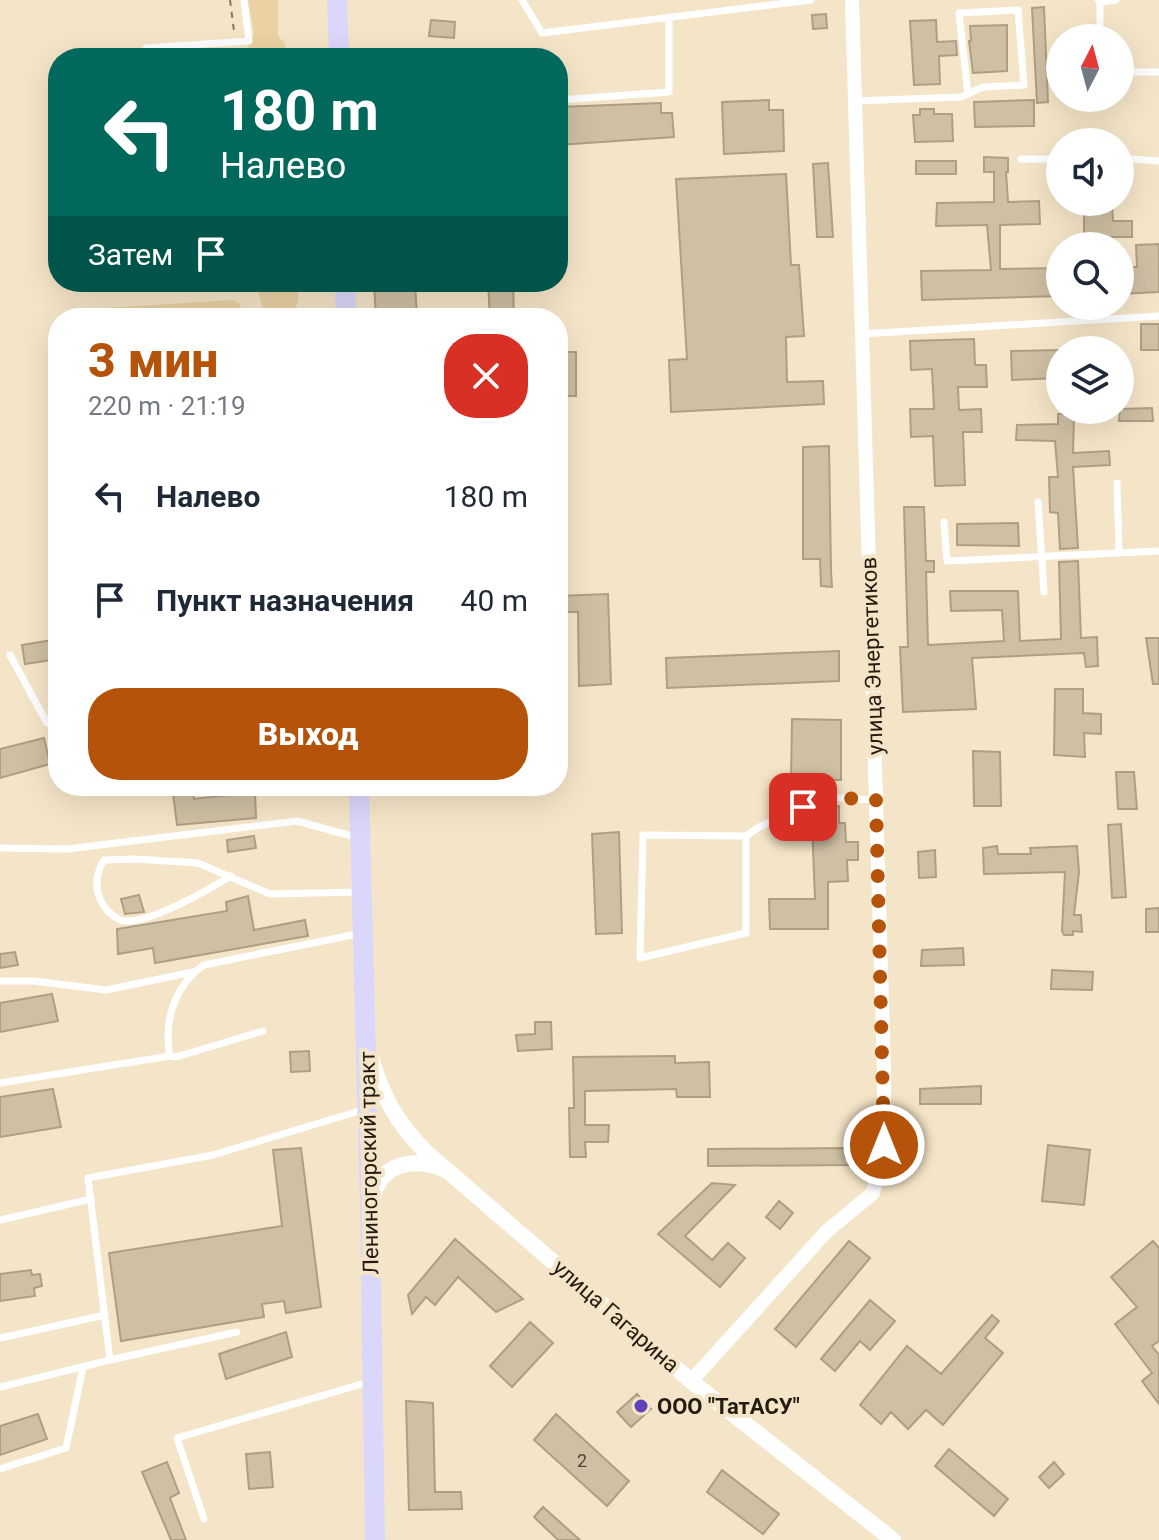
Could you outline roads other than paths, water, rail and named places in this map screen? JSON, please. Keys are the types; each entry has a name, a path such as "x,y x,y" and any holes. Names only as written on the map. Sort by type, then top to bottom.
{"main road":[{"path":"337,0 339,48"},
{"name":"Лениногорский тракт","path":"359,796 367,1036 375,1540"}],"street":[{"name":"улица Энергетиков","path":"691,1381 827,1231 873,1193 884,1145 854,0"},
{"name":"улица Гагарина","path":"367,1036 382,1091 395,1117 418,1144 691,1381 893,1540"},
{"name":"улица Гагарина","path":"370,1209 381,1177 397,1166 424,1163 455,1176"}],"lane":[{"path":"146,48 249,41 244,0"},
{"path":"522,0 542,33 811,0"},
{"path":"1100,24 1099,1 1116,0"},
{"path":"855,101 961,97 968,94 983,87 1024,85 1018,10 959,13 968,94"},
{"path":"568,99 669,92 669,17"},
{"path":"1134,72 1159,72"},
{"path":"1021,159 1046,159"},
{"path":"1134,159 1159,161"},
{"path":"862,334 1159,316"},
{"path":"1117,483 1119,553"},
{"path":"1038,502 1044,592"},
{"path":"944,522 947,561 1159,551"},
{"path":"10,655 48,723"},
{"path":"746,836 746,933 640,958 643,835 746,836 825,797 876,800"},
{"path":"0,848 67,849 297,821 361,839"},
{"path":"231,876 191,899 130,921 118,919 102,904 96,880 104,860 135,859 198,863 231,876 270,894 363,892"},
{"path":"170,1056 168,1023 177,993 193,972 204,965 364,932"},
{"path":"0,981 34,981 106,990 193,972"},
{"path":"0,1083 176,1057 263,1031"},
{"path":"110,1360 88,1178 213,1155 368,1108"},
{"path":"0,1220 91,1199"},
{"path":"0,1338 105,1315"},
{"path":"0,1387 237,1332"},
{"path":"0,1469 66,1448 83,1367"},
{"path":"204,1519 177,1438 374,1380"}],"place":[{"name":"ООО \"ТатАСУ\"","path":"641,1406"}]}
